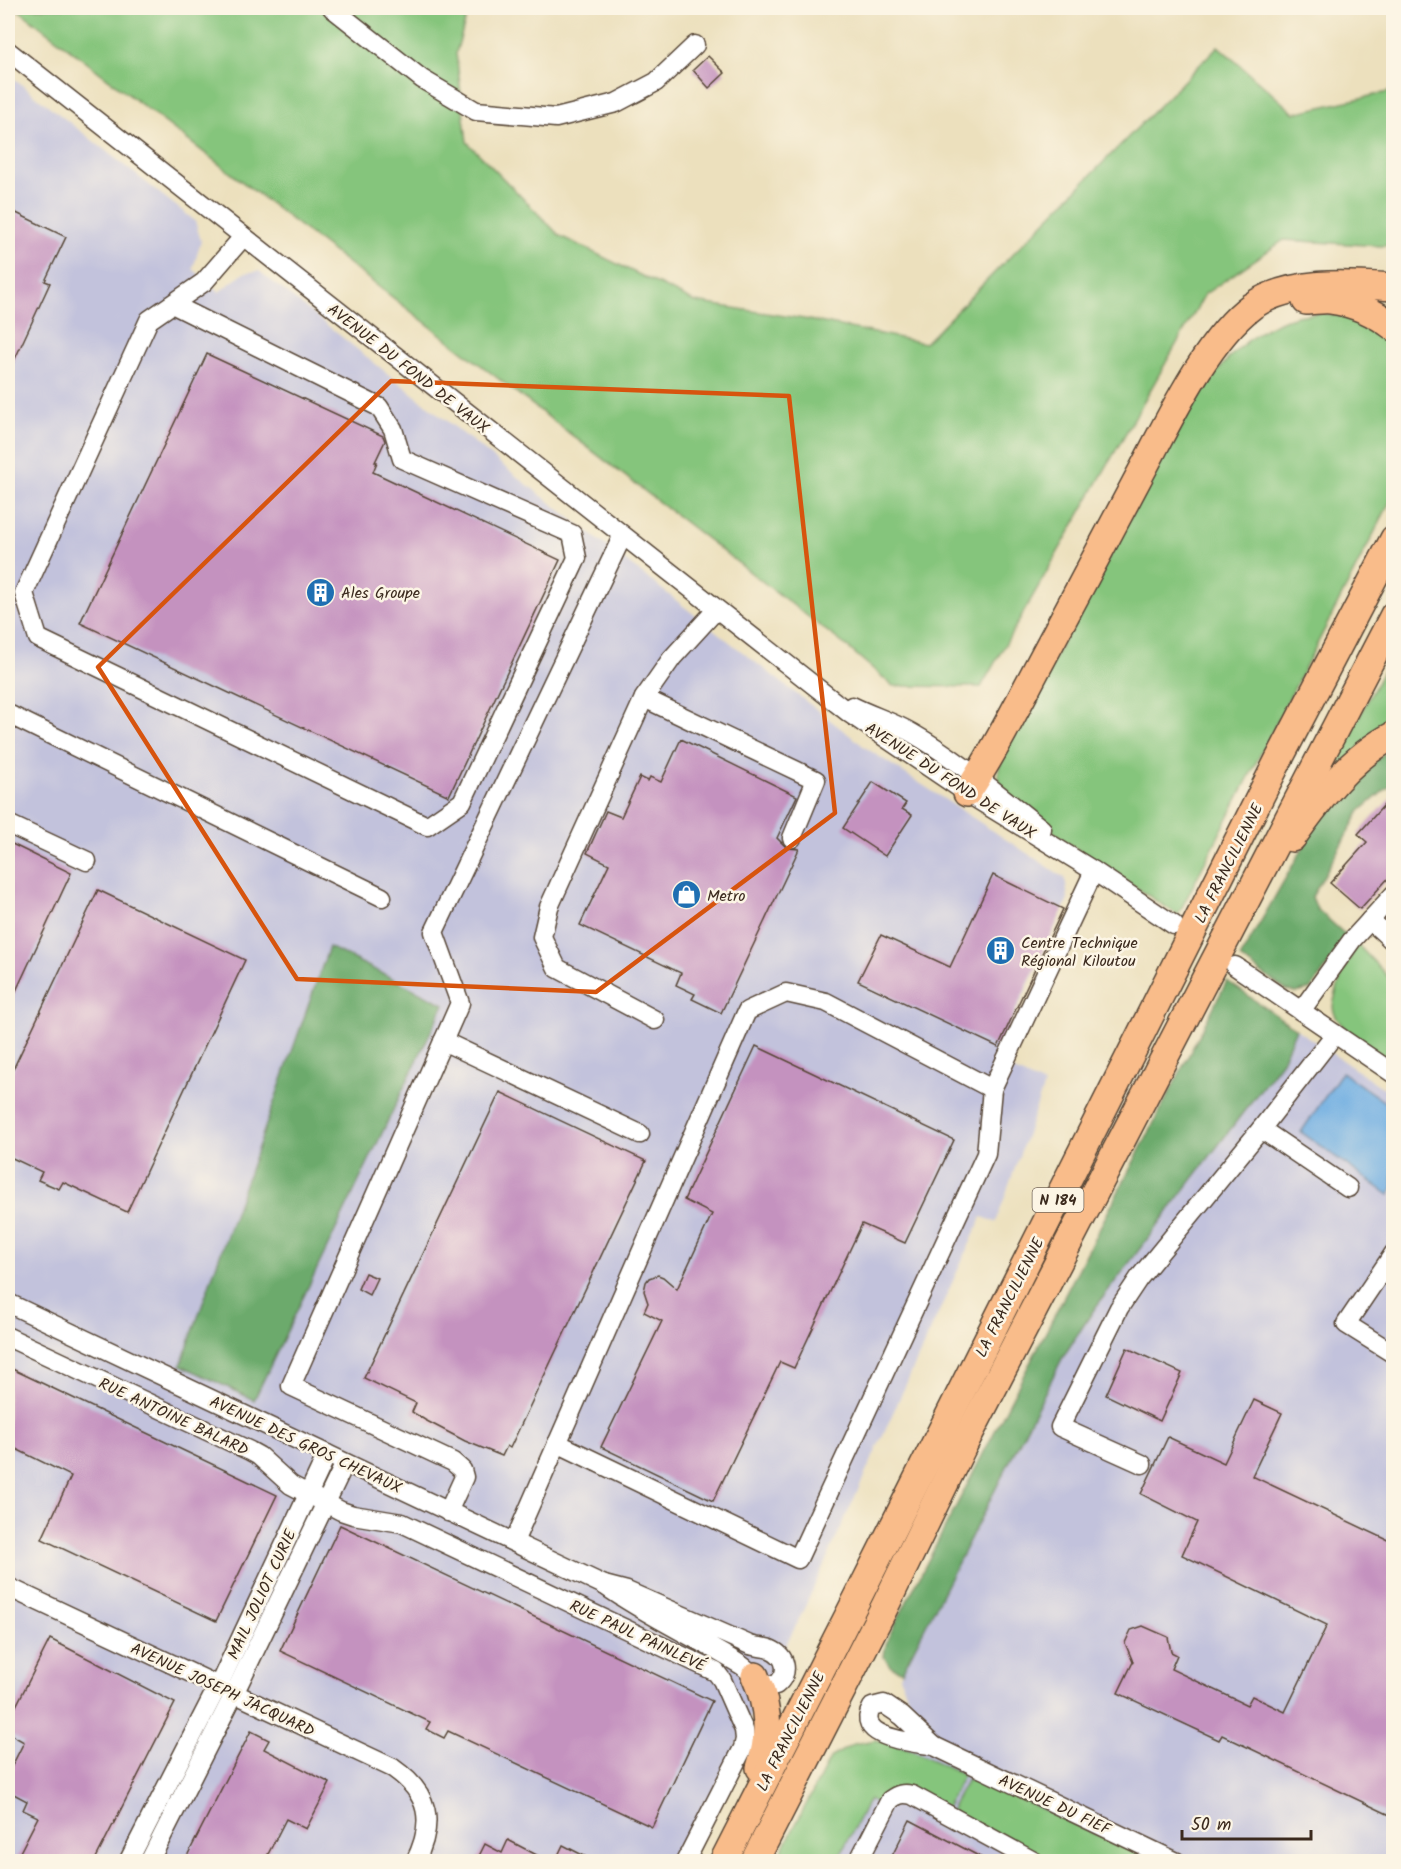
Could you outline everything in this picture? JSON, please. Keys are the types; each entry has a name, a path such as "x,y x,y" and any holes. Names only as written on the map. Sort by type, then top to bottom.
{"highway":[{"path":"972,785 999,740 1160,438 1202,365 1224,333 1254,305 1275,296 1324,284 1394,287"},
{"path":"1202,365 1253,322 1280,308 1303,302 1331,300 1380,316 1394,327"},
{"path":"1359,603 1394,526"},
{"name":"LA FRANCILIENNE","path":"723,1862 860,1595 1359,603 1394,539"},
{"name":"LA FRANCILIENNE","path":"754,1862 885,1606 962,1448 1394,615"},
{"path":"1242,907 1334,783 1360,756 1377,743 1394,735"},
{"path":"723,1862 766,1752 768,1732 766,1706 755,1676"}],"street":[{"path":"332,8 422,79 476,111 556,118 616,104 656,82 695,45"},
{"name":"AVENUE DU FOND DE VAUX","path":"8,51 716,610 812,682 855,708 910,732 972,785 1173,925"},
{"path":"172,304 379,407 393,429 402,459 572,534 577,558 462,802 428,826 39,638 24,593 149,320 172,304 204,282 243,237"},
{"path":"448,1512 464,1477 462,1470 453,1462 291,1386 460,1004 434,932 622,537"},
{"path":"654,1020 558,968 542,937 549,907 644,698 672,658 716,610"},
{"path":"644,698 816,780 792,838"},
{"path":"8,714 382,897"},
{"path":"8,824 87,861"},
{"path":"557,1443 798,1559 986,1154 992,1089 1094,871"},
{"path":"1301,1011 1352,940 1394,894"},
{"path":"1370,920 1394,942"},
{"path":"1235,966 1394,1074"},
{"path":"514,1542 747,1011 786,993 826,1002 992,1089"},
{"path":"1142,1464 1060,1427 1119,1308 1139,1278 1261,1129 1335,1034"},
{"path":"443,1041 640,1134"},
{"path":"1261,1129 1348,1188"},
{"path":"1394,1252 1346,1324 1394,1354"},
{"name":"AVENUE DES GROS CHEVAUX","path":"8,1303 604,1585"},
{"name":"RUE ANTOINE BALARD","path":"8,1337 250,1451 259,1456 291,1485 326,1503 353,1515 402,1523"},
{"name":"MAIL JOLIOT CURIE","path":"128,1862 218,1686 327,1454"},
{"name":"MAIL JOLIOT CURIE","path":"149,1862 234,1694 345,1463"},
{"name":"RUE PAUL PAINLEVÉ","path":"402,1523 719,1675 744,1730 745,1739 743,1748 685,1862"},
{"path":"604,1585 627,1591 750,1645 770,1649 784,1662 786,1669 783,1677 776,1685 767,1685 739,1664 632,1604 604,1585"},
{"name":"AVENUE JOSEPH JACQUARD","path":"8,1588 393,1768 413,1785 425,1806 426,1831 422,1848 415,1862"},
{"name":"AVENUE DU FIEF","path":"934,1746 1177,1862"},
{"path":"858,1862 890,1800 897,1794 904,1793 912,1795 1035,1862"}],"highlighted area":[{"path":"391,381 789,396 835,813 596,992 297,979 98,667"}],"shaded area":[{"path":"8,74 195,221 201,241 193,269 219,292 244,273 259,271 511,472 866,748 1065,878 1068,899 993,1061 1044,1085 996,1222 982,1217 803,1611 679,1861 8,1861"},
{"path":"1296,1029 1393,1095 1393,1861 837,1862 912,1710 900,1676 1063,1357 1095,1308 1282,1061"}],"green space":[{"path":"16,8 469,8 456,53 467,142 560,236 695,302 804,319 925,343 1218,46 1294,113 1393,91 1393,245 1284,240 1205,294 981,687 893,686 845,645"},
{"path":"1321,313 1360,321 1394,341 1393,496 1178,915 1066,842 1003,790 998,775 999,766 1004,751 1197,398 1232,355 1260,332 1293,317"},
{"path":"1393,653 1393,728 1342,763 1336,760"},
{"path":"1393,746 1393,783 1360,811 1312,897 1317,909 1348,937 1311,989 1296,993 1286,990 1240,958 1330,800"},
{"path":"1358,945 1393,982 1393,1063 1348,1031 1335,1015 1333,1006 1339,983"},
{"path":"329,947 444,1004 254,1400 181,1365"},
{"path":"1227,981 1296,1029 1282,1061 1095,1308 1063,1357 902,1672 891,1666 884,1657 888,1638"},
{"path":"876,1740 907,1748 963,1774 946,1808 915,1790 879,1804 869,1799 837,1861 776,1862 831,1757 854,1744"},
{"path":"973,1777 1154,1861 1046,1861 1010,1845 950,1811 967,1780"}],"water":[{"path":"1342,1072 1393,1108 1393,1188 1389,1195 1301,1132"}],"building":[{"path":"708,56 725,73 709,88 693,70"},
{"path":"8,209 66,237 45,281 50,283 8,374"},
{"name":"Ales Groupe","path":"207,354 383,436 385,441 373,472 560,560 449,796 80,623"},
{"name":"Metro","path":"681,739 797,796 777,838 787,848 799,849 721,1013 692,999 695,994 676,985 681,973 580,925 609,864 587,853 606,811 621,817 640,777 648,781 650,777 661,782"},
{"path":"873,782 906,803 902,809 912,815 885,856 843,828"},
{"path":"1394,794 1394,872 1360,909 1330,883 1367,842 1358,834"},
{"path":"8,842 71,873 8,1008"},
{"name":"Centre Technique Régional Kiloutou","path":"993,875 1063,909 998,1047 858,981 881,935 950,967"},
{"path":"98,890 245,960 127,1212 63,1182 59,1189 38,1180 42,1172 8,1156 8,1080"},
{"path":"756,1046 954,1140 905,1243 862,1224 794,1368 780,1362 713,1501 601,1447 662,1321 644,1312 648,1303 644,1291 646,1282 649,1278 658,1275 677,1289 712,1214 684,1200"},
{"path":"500,1092 646,1161 510,1448 507,1446 502,1456 465,1441 425,1420 412,1412 416,1403 364,1378"},
{"path":"365,1273 377,1278 369,1295 358,1289"},
{"path":"1127,1348 1182,1373 1160,1421 1106,1395"},
{"path":"8,1367 277,1495 216,1621 42,1539 71,1476 8,1445"},
{"path":"1254,1400 1282,1413 1252,1476 1394,1543 1394,1817 1222,1735 1219,1740 1118,1693 1133,1662 1125,1643 1131,1630 1143,1626 1168,1637 1171,1652 1177,1655 1171,1669 1247,1705 1252,1696 1285,1712 1327,1625 1182,1555 1197,1522 1141,1494 1168,1437 1224,1463"},
{"path":"340,1525 712,1701 652,1827 448,1731 444,1738 426,1729 430,1722 280,1651"},
{"path":"50,1639 175,1703 94,1862 15,1862 38,1817 23,1810 27,1801 8,1791 8,1774 24,1742 8,1733 8,1722"},
{"path":"251,1731 269,1740 264,1749 330,1783 306,1829 286,1819 264,1862 184,1862"},
{"path":"910,1820 990,1862 889,1862"},
{"path":"508,1840 550,1862 476,1862 485,1844 502,1853"},
{"path":"563,1845 596,1862 555,1862"}],"place":[{"name":"Ales Groupe","path":"320,592"},
{"name":"Metro","path":"686,895"},
{"name":"Centre Technique Régional Kiloutou","path":"1000,951"}]}
